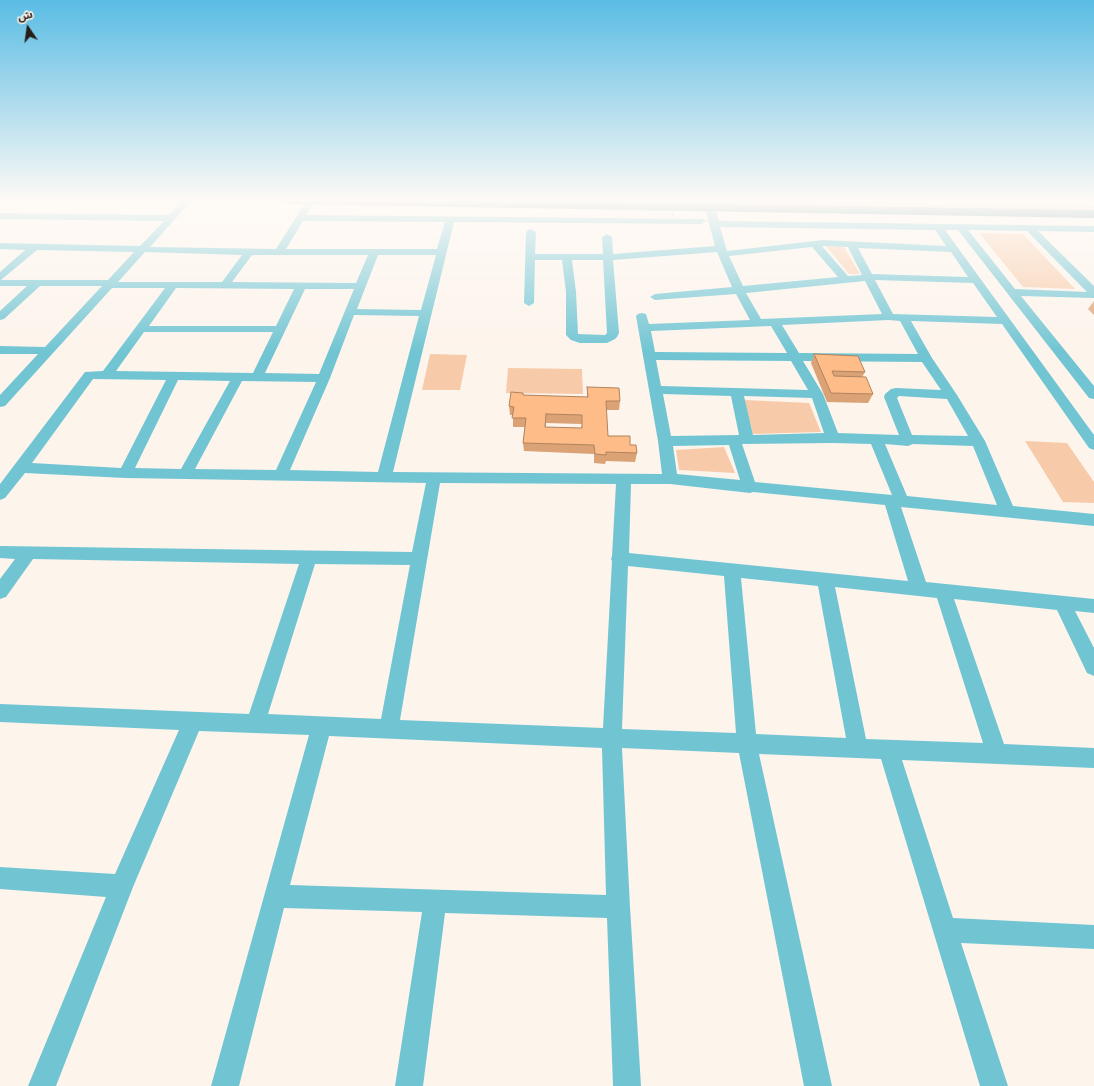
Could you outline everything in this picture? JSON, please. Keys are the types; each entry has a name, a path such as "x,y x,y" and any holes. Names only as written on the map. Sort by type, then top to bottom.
{"street":[{"path":"0,277 30,251"},
{"path":"0,403 141,251"},
{"path":"214,251 441,252 384,477"},
{"path":"529,303 530,251"},
{"path":"567,257 572,292 572,335 575,338 580,339 607,339 611,337 613,333 608,251"},
{"path":"530,257 608,257 737,251"},
{"path":"821,251 845,279"},
{"path":"854,251 889,317"},
{"path":"954,251 1094,445"},
{"path":"979,251 1012,292 1089,382 1094,395"},
{"path":"1051,251 1094,294"},
{"path":"226,285 249,252"},
{"path":"281,475 324,378 374,252"},
{"path":"722,252 757,322"},
{"path":"655,297 868,277 975,280"},
{"path":"0,283 360,286"},
{"path":"0,317 37,283"},
{"path":"107,375 173,285"},
{"path":"257,377 301,286"},
{"path":"1012,292 1094,294"},
{"path":"350,312 426,313"},
{"path":"670,479 665,441 643,322 775,323 889,317 1005,321"},
{"path":"904,318 926,358 951,395 978,442 1008,512"},
{"path":"775,323 817,394 833,438"},
{"path":"142,329 279,329"},
{"path":"0,350 49,351"},
{"path":"650,356 926,358"},
{"path":"0,494 21,468 89,375 324,378"},
{"path":"125,473 174,376"},
{"path":"186,473 238,377"},
{"path":"656,390 817,394"},
{"path":"737,392 740,439 750,488"},
{"path":"908,441 890,397 896,392 951,395"},
{"path":"665,441 833,438 978,442"},
{"path":"877,440 897,501 919,588"},
{"path":"21,468 125,473 670,479 750,488 1094,520"},
{"path":"389,729 418,559 434,477"},
{"path":"624,478 619,559 612,739 618,907 627,1086"},
{"path":"0,552 418,559"},
{"path":"0,592 28,553"},
{"path":"255,724 310,557"},
{"path":"619,559 1094,606"},
{"path":"732,570 747,745 818,1086"},
{"path":"825,579 858,748"},
{"path":"943,591 997,754"},
{"path":"1062,602 1094,668"},
{"path":"0,713 747,745 888,749 1094,758"},
{"path":"42,1086 122,886 193,721"},
{"path":"225,1086 321,727"},
{"path":"888,749 994,1086"},
{"path":"0,878 122,886"},
{"path":"275,896 618,907"},
{"path":"408,1086 435,901"},
{"path":"945,930 1094,937"}],"shaded area":[{"path":"830,251 846,251 860,274 849,274"},
{"path":"993,251 1039,251 1075,289 1023,287"},
{"path":"430,354 467,355 460,390 422,390"},
{"path":"508,368 582,369 583,394 506,393"},
{"path":"744,400 809,403 821,432 753,434"},
{"path":"1025,441 1067,443 1094,482 1094,503 1063,502"},
{"path":"724,447 735,473 679,470 676,450"}],"building":[{"path":"814,354 858,356 865,372 832,371 834,376 866,377 873,394 831,393"},
{"path":"587,387 619,388 620,401 606,401 608,436 630,436 630,445 636,445 637,453 606,452 606,455 595,454 594,445 523,443 526,418 512,418 514,407 509,406 511,392 523,393 523,395 588,397","holes":["546,414 582,415 582,428 545,427"]}]}
